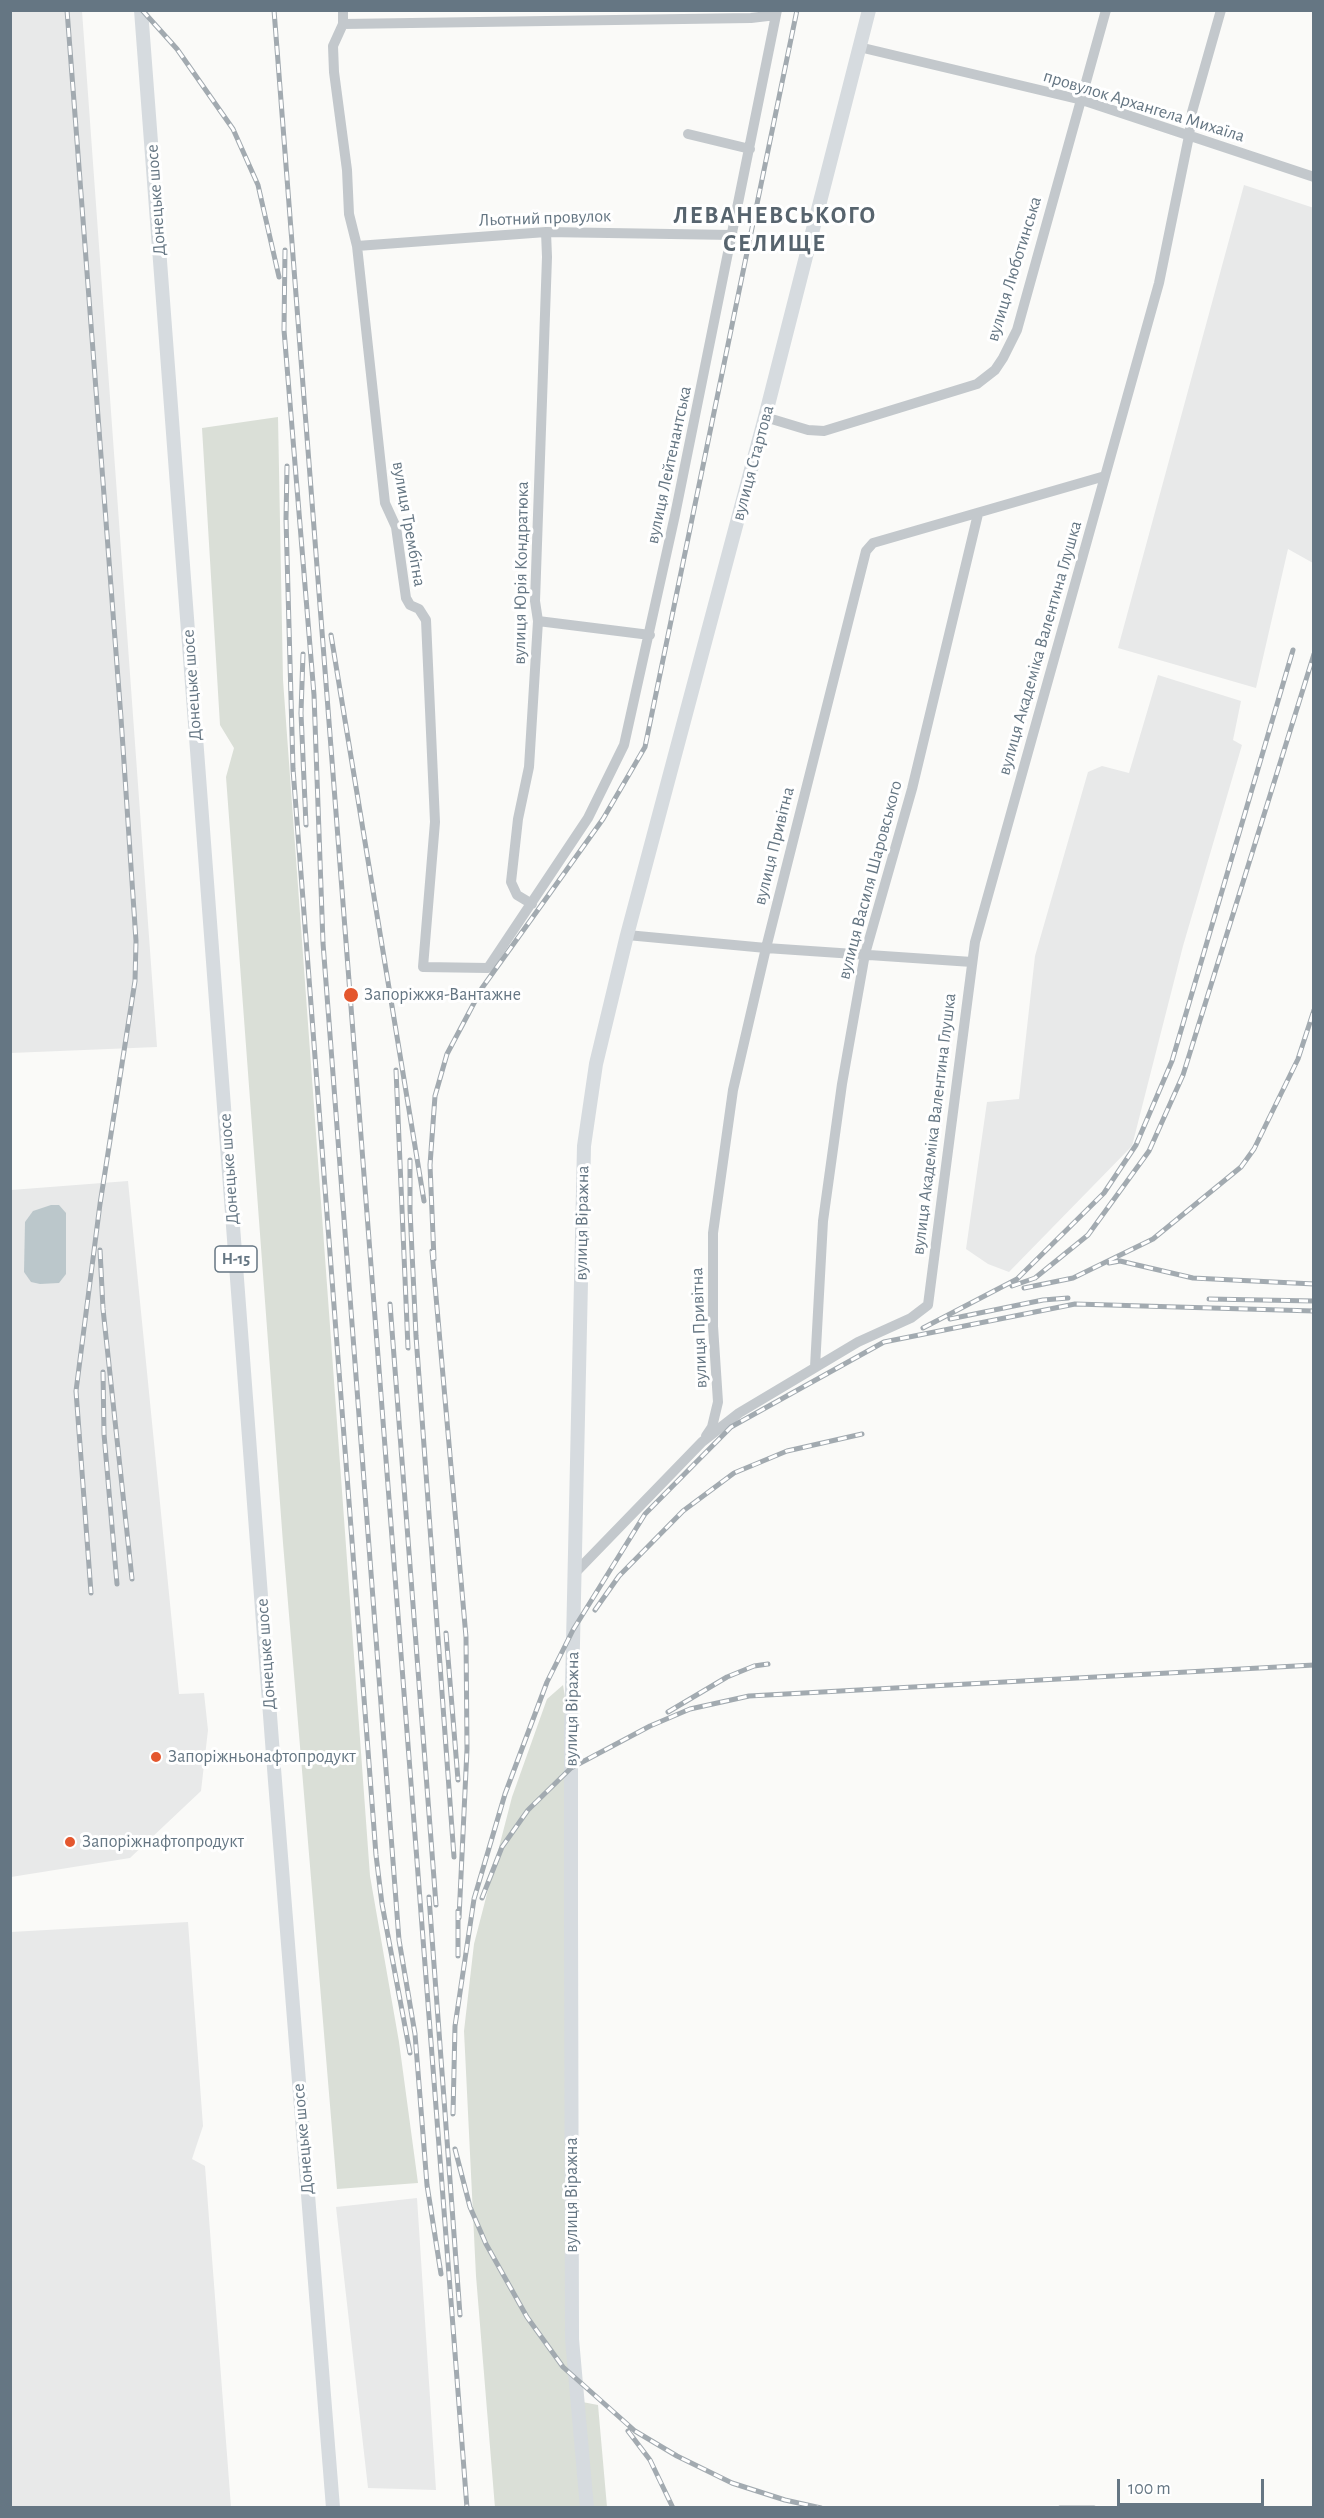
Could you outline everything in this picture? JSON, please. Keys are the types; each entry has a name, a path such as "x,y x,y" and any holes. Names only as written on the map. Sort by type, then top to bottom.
{"main road":[{"name":"Донецьке шосе","path":"141,10 275,1781 333,2508"},
{"name":"вулиця Стартова","path":"632,915 765,417 869,10"},
{"name":"вулиця Віражна","path":"587,2508 572,2338 571,1733 584,1146 596,1064 632,915"}],"street":[{"name":"вулиця Трембітна","path":"343,10 343,24 333,46 334,72 347,171 349,214 357,246 385,503 396,527 406,598 410,605 419,609 426,620 435,822 423,967"},
{"name":"вулиця Люботинська","path":"765,417 808,430 824,431 977,384 987,378 1004,358 1017,330 1106,10"},
{"name":"вулиця Академіка Валентина Глушка","path":"815,1367 858,1342 911,1318 926,1308 929,1302 975,942 1159,283 1192,112 1221,10"},
{"path":"343,24 739,18 777,13"},
{"name":"вулиця Лейтенантська","path":"423,967 488,968 588,818 624,745 650,635 777,13"},
{"name":"провулок Архангела Михаїла","path":"859,47 1082,100 1314,177"},
{"path":"688,134 750,149"},
{"name":"Льотний провулок","path":"357,246 546,232 733,235"},
{"name":"вулиця Юрія Кондратюка","path":"532,904 517,895 511,882 518,819 530,766 538,621 535,601 546,232"},
{"name":"вулиця Привітна","path":"718,1402 713,1326 713,1233 733,1090 766,948 866,551 873,543 1105,476"},
{"name":"вулиця Василя Шаровського","path":"815,1367 823,1221 842,1084 865,954 912,789 978,514"},
{"path":"538,621 650,635"},
{"path":"627,935 766,948 972,962"},
{"path":"574,1574 702,1442 739,1413 815,1367"},
{"path":"702,1442 712,1427 718,1402"},
{"path":"718,1402 723,1408 739,1413"}],"shaded area":[{"path":"10,11 82,11 157,1047 11,1053"},
{"path":"1244,185 1314,208 1313,563 1288,549 1256,688 1118,648"},
{"path":"278,417 283,680 370,1876 399,2042 418,2183 337,2189 283,1543 226,777 234,748 220,725 202,428"},
{"path":"1158,675 1241,701 1233,740 1242,745 1183,946 1132,1146 1009,1272 988,1264 966,1249 987,1102 1019,1099 1035,956 1088,772 1102,766 1129,773"},
{"path":"128,1181 179,1694 204,1693 208,1730 201,1791 130,1858 11,1877 11,1190"},
{"path":"59,1205 66,1213 66,1274 59,1283 40,1284 31,1282 24,1272 25,1222 33,1211"},
{"path":"563,1685 571,1733 577,2401 598,2405 607,2507 495,2508 476,2276 464,2031 474,1944 512,1797 547,1699"},
{"path":"188,1922 203,2126 192,2159 205,2166 231,2507 11,2507 11,1932"},
{"path":"417,2198 436,2490 368,2488 336,2207"}],"railway":[{"path":"67,10 136,941 135,981 100,1204 76,1391 91,1593"},
{"path":"142,10 177,49 233,129 258,185 279,277"},
{"path":"274,10 467,2508"},
{"path":"434,1259 430,1165 435,1096 447,1054 482,988 603,819 645,747 797,10"},
{"path":"285,250 284,330 314,695 323,943 399,1940 415,2034 427,2185 441,2274"},
{"path":"287,466 286,519 293,769 376,1855 382,1904 410,2053"},
{"path":"331,635 424,1201"},
{"path":"923,1328 1017,1279 1104,1193 1136,1145 1172,1061 1293,650"},
{"path":"303,654 301,713 306,825"},
{"path":"1012,1286 1035,1278 1088,1235 1149,1151 1183,1075 1314,654"},
{"path":"1024,1288 1073,1278 1153,1239 1241,1167 1254,1149 1298,1059 1314,1010"},
{"path":"396,1070 408,1348"},
{"path":"410,1160 416,1336 454,1857"},
{"path":"100,1250 103,1309 132,1579"},
{"path":"432,1251 466,1637 467,1749 459,1918"},
{"path":"1109,1263 1120,1261 1193,1278 1314,1284"},
{"path":"950,1319 1043,1300 1068,1298"},
{"path":"1209,1299 1314,1301"},
{"path":"390,1304 436,1905"},
{"path":"453,2114 455,2026 474,1899 505,1794 547,1682 573,1630 645,1514 731,1427 884,1342 1075,1304 1314,1311"},
{"path":"103,1372 104,1434 117,1584"},
{"path":"595,1610 619,1576 683,1511 734,1473 787,1451 862,1434"},
{"path":"446,1633 458,1780"},
{"path":"668,1712 727,1677 754,1666 768,1664"},
{"path":"482,1898 502,1847 528,1810 571,1768 650,1726 690,1709 749,1696 1314,1665"},
{"path":"429,1897 460,2315"},
{"path":"458,1911 458,1956"},
{"path":"455,2149 470,2207 486,2244 527,2317 563,2367 635,2431 677,2456 732,2483 785,2500 821,2508"},
{"path":"628,2431 650,2460 673,2508"},
{"path":"1060,2508 1094,2508"}],"place":[{"name":"Запоріжжя-Вантажне","path":"351,995"},
{"name":"Запоріжньонафтопродукт","path":"156,1757"},
{"name":"Запоріжнафтопродукт","path":"70,1842"}],"district":[{"name":"ЛЕВАНЕВСЬКОГО СЕЛИЩЕ","path":"775,230"}]}
